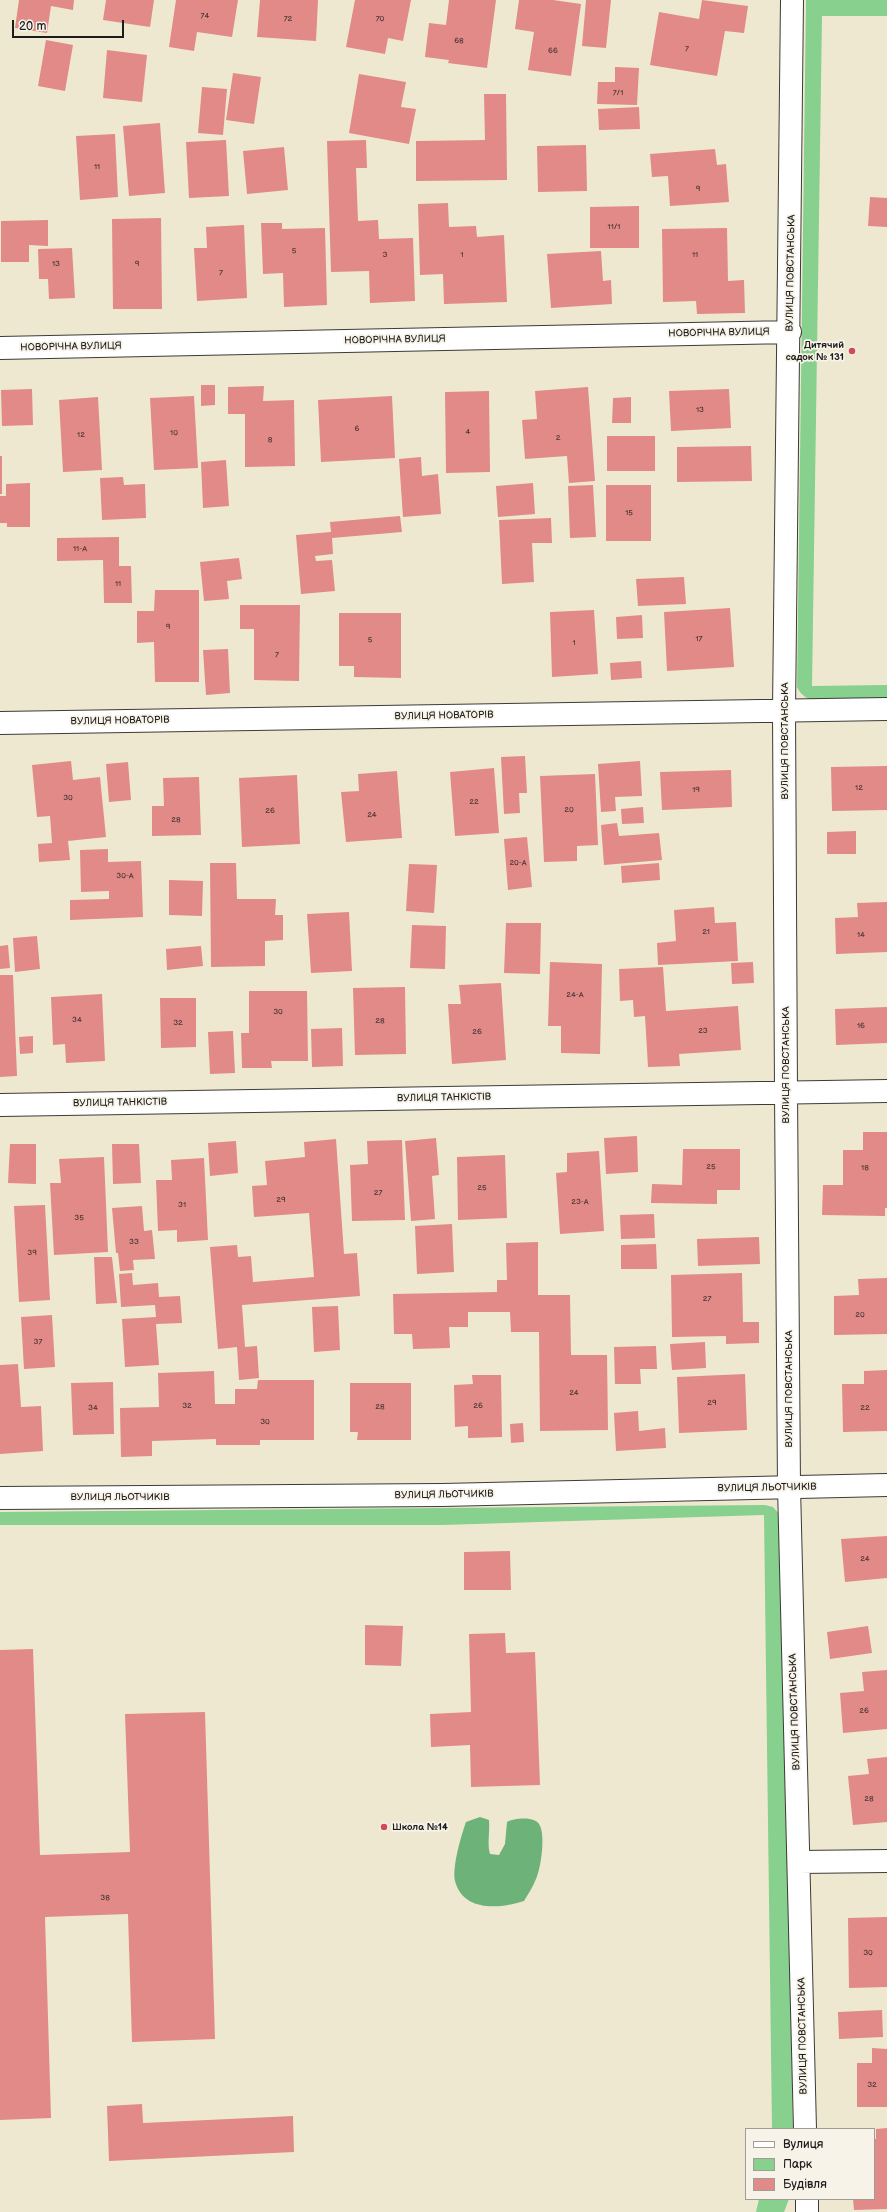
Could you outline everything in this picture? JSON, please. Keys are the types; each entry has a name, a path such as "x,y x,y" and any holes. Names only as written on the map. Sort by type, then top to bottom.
{"street":[{"name":"ВУЛИЦЯ ПОВСТАНСЬКА","path":"792,0 790,332 784,710 786,1093 789,1487 805,2128"},
{"name":"НОВОРІЧНА ВУЛИЦЯ","path":"0,348 790,332"},
{"name":"ВУЛИЦЯ НОВАТОРІВ","path":"0,723 887,709"},
{"name":"ВУЛИЦЯ ТАНКІСТІВ","path":"0,1105 887,1091"},
{"name":"ВУЛИЦЯ ЛЬОТЧИКІВ","path":"0,1498 442,1495 887,1485"},
{"path":"799,1862 887,1861"},
{"path":"807,2200 807,2212"}],"green space":[{"path":"806,0 887,0 887,16 822,16 812,686 887,685 887,701 818,702 806,697 797,687"},
{"path":"765,1505 773,1507 781,1516 793,2128 772,2128 764,1515 443,1525 0,1525 0,1512"},
{"path":"480,1817 489,1820 490,1854 499,1855 505,1844 507,1822 519,1819 529,1819 536,1821 539,1824 542,1835 540,1867 535,1882 524,1901 504,1906 484,1906 474,1903 459,1891 454,1875 462,1835 466,1822"},
{"path":"759,2200 789,2200 784,2212 756,2212"}],"building":[{"path":"19,0 74,0 73,10 51,6 47,33 15,28"},
{"path":"106,0 154,0 150,27 103,20"},
{"path":"176,0 238,0 232,37 197,32 194,51 169,47"},
{"path":"260,0 318,0 316,41 257,37"},
{"path":"355,0 411,0 403,41 388,38 385,54 346,47"},
{"path":"449,0 496,0 487,68 448,63 449,60 425,57 429,23 446,25"},
{"path":"519,0 553,0 581,4 571,76 528,70 534,32 515,29"},
{"path":"586,0 611,0 606,48 582,46"},
{"path":"702,0 748,6 744,33 725,31 717,76 650,65 659,12 699,19"},
{"path":"46,40 73,45 65,91 38,86"},
{"path":"107,50 147,55 142,102 103,98"},
{"path":"615,67 639,68 637,105 597,104 598,82 615,82"},
{"path":"233,73 261,77 254,124 226,120"},
{"path":"359,74 406,82 401,107 416,109 409,144 349,133"},
{"path":"202,87 227,89 223,135 198,133"},
{"path":"484,94 506,94 507,180 416,181 416,141 485,140"},
{"path":"639,107 640,129 599,130 598,109"},
{"path":"160,123 165,193 129,196 123,126"},
{"path":"115,134 118,197 80,200 76,136"},
{"path":"226,140 229,196 189,198 186,142"},
{"path":"366,140 367,168 356,168 358,221 378,220 379,239 413,238 415,301 370,303 369,271 331,272 327,141"},
{"path":"586,145 587,191 538,192 537,146"},
{"path":"284,147 288,190 247,194 243,151"},
{"path":"715,149 717,165 726,164 729,202 670,206 668,176 652,177 650,154"},
{"path":"870,197 887,198 887,227 868,226"},
{"path":"448,203 449,227 476,226 477,237 504,235 507,302 444,304 443,274 420,275 418,204"},
{"path":"639,206 639,248 590,248 590,207"},
{"path":"161,218 162,309 113,309 112,219"},
{"path":"48,220 48,246 29,245 29,262 1,262 1,221"},
{"path":"261,223 282,223 282,229 325,228 327,305 284,307 283,273 263,274"},
{"path":"244,225 247,298 197,301 194,248 207,248 206,227"},
{"path":"727,228 728,281 744,280 745,313 697,314 696,301 663,302 662,229"},
{"path":"72,248 75,298 49,299 48,279 39,279 38,249"},
{"path":"601,251 603,281 611,280 612,304 551,308 547,254"},
{"path":"201,385 215,385 215,405 201,406"},
{"path":"264,386 263,401 294,400 295,466 245,467 245,414 228,414 228,387"},
{"path":"588,387 595,481 569,483 567,456 525,459 522,420 537,419 535,391"},
{"path":"32,389 33,425 2,426 1,390"},
{"path":"729,389 731,428 671,431 669,391"},
{"path":"489,391 490,472 446,473 445,392"},
{"path":"194,396 198,468 154,470 150,398"},
{"path":"392,396 395,458 321,462 318,400"},
{"path":"98,397 102,470 63,472 59,400"},
{"path":"631,397 631,423 612,423 613,398"},
{"path":"607,436 655,436 655,471 607,471"},
{"path":"751,446 752,481 677,482 677,447"},
{"path":"0,456 2,456 2,494 0,494"},
{"path":"421,457 422,476 438,474 441,514 403,517 399,459"},
{"path":"226,460 229,506 203,508 201,462"},
{"path":"123,477 124,485 145,484 146,518 102,520 100,478"},
{"path":"30,483 30,527 7,527 7,523 0,523 0,496 6,496 6,484"},
{"path":"533,483 535,514 498,517 496,486"},
{"path":"593,485 596,537 570,538 568,486"},
{"path":"606,485 651,485 651,541 606,541"},
{"path":"400,516 402,532 332,538 333,554 315,556 316,561 332,560 335,591 301,594 296,535 331,532 330,522"},
{"path":"551,518 552,543 532,543 534,582 502,584 499,520"},
{"path":"119,537 119,566 131,566 132,603 104,603 103,560 57,561 57,538"},
{"path":"239,558 242,579 227,581 229,599 204,601 200,562"},
{"path":"684,577 686,604 638,606 636,579"},
{"path":"155,590 199,590 199,682 155,682 154,642 137,643 137,611 154,611"},
{"path":"240,605 300,605 299,681 254,680 254,629 240,629"},
{"path":"730,608 734,667 667,671 664,612"},
{"path":"594,610 598,674 552,677 550,612"},
{"path":"339,613 401,613 401,678 354,677 354,666 339,666"},
{"path":"642,615 643,638 617,639 616,617"},
{"path":"228,649 230,693 206,695 203,650"},
{"path":"641,661 642,678 611,680 610,663"},
{"path":"525,756 527,793 519,793 520,813 504,814 501,757"},
{"path":"71,761 73,780 100,777 106,837 68,841 70,860 39,862 38,844 52,843 50,816 37,817 32,765"},
{"path":"640,761 642,796 615,797 616,811 601,812 598,764"},
{"path":"128,762 131,800 109,802 106,764"},
{"path":"887,766 887,810 832,811 831,767"},
{"path":"494,768 499,833 455,836 450,772"},
{"path":"731,770 732,807 662,810 660,772"},
{"path":"397,771 402,838 346,842 341,792 359,791 358,774"},
{"path":"595,774 598,845 577,846 577,861 544,862 540,776"},
{"path":"297,775 300,844 242,847 239,778"},
{"path":"199,777 201,835 152,836 152,806 164,806 163,778"},
{"path":"643,807 644,823 622,824 621,809"},
{"path":"617,823 619,836 659,833 662,860 604,865 601,825"},
{"path":"856,831 856,854 827,854 827,832"},
{"path":"527,837 532,887 508,890 504,839"},
{"path":"108,849 108,862 141,861 143,917 70,920 70,900 109,899 109,891 81,892 80,850"},
{"path":"210,863 236,863 237,899 276,899 275,915 283,915 283,940 265,941 265,966 211,967"},
{"path":"659,863 660,880 622,883 621,866"},
{"path":"409,864 437,865 434,913 406,911"},
{"path":"169,880 203,881 202,916 169,915"},
{"path":"887,902 887,952 836,954 835,918 858,917 857,903"},
{"path":"714,907 715,923 736,922 738,961 658,965 657,943 676,941 674,910"},
{"path":"349,912 352,971 311,973 307,914"},
{"path":"506,923 541,923 540,974 504,973"},
{"path":"412,925 446,926 445,969 410,968"},
{"path":"37,936 40,969 15,972 13,938"},
{"path":"8,945 10,968 0,969 0,946"},
{"path":"201,946 203,966 167,970 166,949"},
{"path":"550,962 602,964 600,1054 561,1053 561,1026 548,1026"},
{"path":"753,962 754,983 732,984 731,963"},
{"path":"663,967 666,1011 738,1006 741,1050 679,1054 680,1066 648,1067 645,1016 634,1017 633,1000 620,1001 619,969"},
{"path":"0,975 13,975 17,1076 0,1077"},
{"path":"501,983 506,1060 452,1064 448,1004 461,1004 459,985"},
{"path":"405,987 406,1054 355,1055 353,988"},
{"path":"249,991 307,991 308,1061 271,1061 272,1068 242,1068 241,1033 249,1033"},
{"path":"102,994 105,1061 66,1063 65,1044 53,1045 51,997"},
{"path":"160,998 196,998 196,1047 161,1048"},
{"path":"887,1007 887,1043 836,1045 835,1009"},
{"path":"342,1028 343,1066 312,1067 311,1029"},
{"path":"233,1031 235,1073 210,1074 208,1032"},
{"path":"33,1036 33,1053 20,1054 19,1037"},
{"path":"863,1132 887,1132 887,1208 885,1208 885,1216 822,1215 823,1185 843,1185 843,1150 863,1150"},
{"path":"637,1136 638,1172 606,1174 604,1138"},
{"path":"436,1138 439,1175 432,1176 435,1219 411,1221 405,1141"},
{"path":"336,1139 344,1254 357,1253 360,1296 242,1305 245,1347 257,1346 259,1378 239,1380 237,1347 218,1349 210,1247 237,1245 238,1257 251,1256 253,1282 314,1277 309,1213 254,1217 252,1186 267,1185 265,1161 305,1157 304,1142"},
{"path":"402,1140 405,1220 352,1221 350,1165 368,1164 367,1141"},
{"path":"236,1141 238,1173 210,1176 208,1143"},
{"path":"10,1144 36,1144 36,1184 8,1183"},
{"path":"112,1144 139,1144 141,1183 113,1184"},
{"path":"683,1149 740,1149 740,1190 717,1190 717,1204 651,1203 652,1184 682,1185"},
{"path":"599,1151 604,1231 560,1234 556,1173 567,1172 567,1153"},
{"path":"505,1155 507,1218 458,1220 457,1157"},
{"path":"104,1157 108,1252 54,1255 50,1183 61,1183 59,1159"},
{"path":"204,1158 208,1240 177,1242 177,1230 158,1231 156,1180 172,1180 171,1160"},
{"path":"45,1205 50,1300 19,1302 14,1206"},
{"path":"142,1206 144,1231 152,1230 155,1259 133,1260 134,1270 120,1271 118,1253 116,1253 112,1208"},
{"path":"654,1214 655,1238 621,1239 620,1215"},
{"path":"452,1224 454,1272 417,1274 415,1226"},
{"path":"759,1237 760,1264 698,1266 697,1239"},
{"path":"538,1242 538,1295 570,1295 571,1355 607,1355 608,1430 540,1431 539,1332 511,1332 510,1312 468,1312 468,1327 449,1327 450,1348 413,1349 412,1334 394,1334 393,1294 497,1292 497,1280 507,1280 506,1243"},
{"path":"656,1244 657,1269 621,1269 621,1245"},
{"path":"94,1257 112,1257 117,1303 96,1304"},
{"path":"132,1273 133,1285 158,1283 159,1297 180,1296 182,1323 156,1324 159,1365 125,1367 122,1319 156,1317 155,1305 121,1307 119,1274"},
{"path":"742,1273 743,1322 759,1322 759,1343 726,1344 726,1336 672,1337 671,1275"},
{"path":"887,1278 887,1334 834,1335 834,1296 859,1295 858,1279"},
{"path":"338,1306 340,1350 314,1352 312,1307"},
{"path":"52,1315 55,1367 24,1369 21,1317"},
{"path":"705,1342 706,1368 672,1370 670,1344"},
{"path":"656,1346 657,1369 640,1369 641,1384 615,1384 614,1347"},
{"path":"18,1364 21,1407 41,1406 43,1451 0,1454 0,1365"},
{"path":"887,1370 887,1431 843,1432 842,1384 864,1384 864,1371"},
{"path":"214,1371 215,1404 235,1404 235,1389 257,1389 258,1380 314,1380 314,1440 260,1440 260,1445 216,1445 216,1439 152,1441 152,1456 121,1457 120,1408 159,1407 158,1373"},
{"path":"745,1374 747,1430 679,1433 677,1377"},
{"path":"472,1375 501,1375 502,1437 468,1438 468,1426 455,1427 454,1385 473,1384"},
{"path":"113,1382 114,1434 73,1435 71,1383"},
{"path":"350,1383 411,1383 411,1440 357,1440 358,1432 350,1432"},
{"path":"638,1411 639,1431 665,1428 666,1448 616,1451 614,1413"},
{"path":"523,1423 524,1442 511,1443 510,1424"},
{"path":"887,1536 887,1578 845,1582 841,1539"},
{"path":"510,1551 511,1590 464,1590 464,1552"},
{"path":"365,1625 403,1626 401,1666 365,1665"},
{"path":"868,1626 872,1653 830,1659 827,1632"},
{"path":"505,1633 506,1653 535,1652 540,1785 471,1787 470,1745 431,1747 430,1714 471,1712 469,1634"},
{"path":"33,1649 40,1855 130,1852 125,1714 205,1712 215,2039 132,2042 128,1914 45,1917 51,2118 0,2120 0,1650"},
{"path":"887,1670 887,1729 843,1733 840,1693 864,1691 862,1672"},
{"path":"887,1757 887,1822 853,1825 848,1776 869,1774 867,1759"},
{"path":"887,1917 887,1987 849,1988 848,1918"},
{"path":"882,2010 883,2037 839,2039 838,2012"},
{"path":"872,2048 887,2049 887,2107 857,2107 857,2063 872,2063"},
{"path":"142,2104 143,2123 293,2116 294,2152 109,2161 107,2106"},
{"path":"887,2128 887,2209 854,2210 853,2200 875,2200 876,2129"}],"place":[{"name":"Дитячий садок № 131","path":"852,351"},
{"name":"Школа №14","path":"384,1827"}]}
